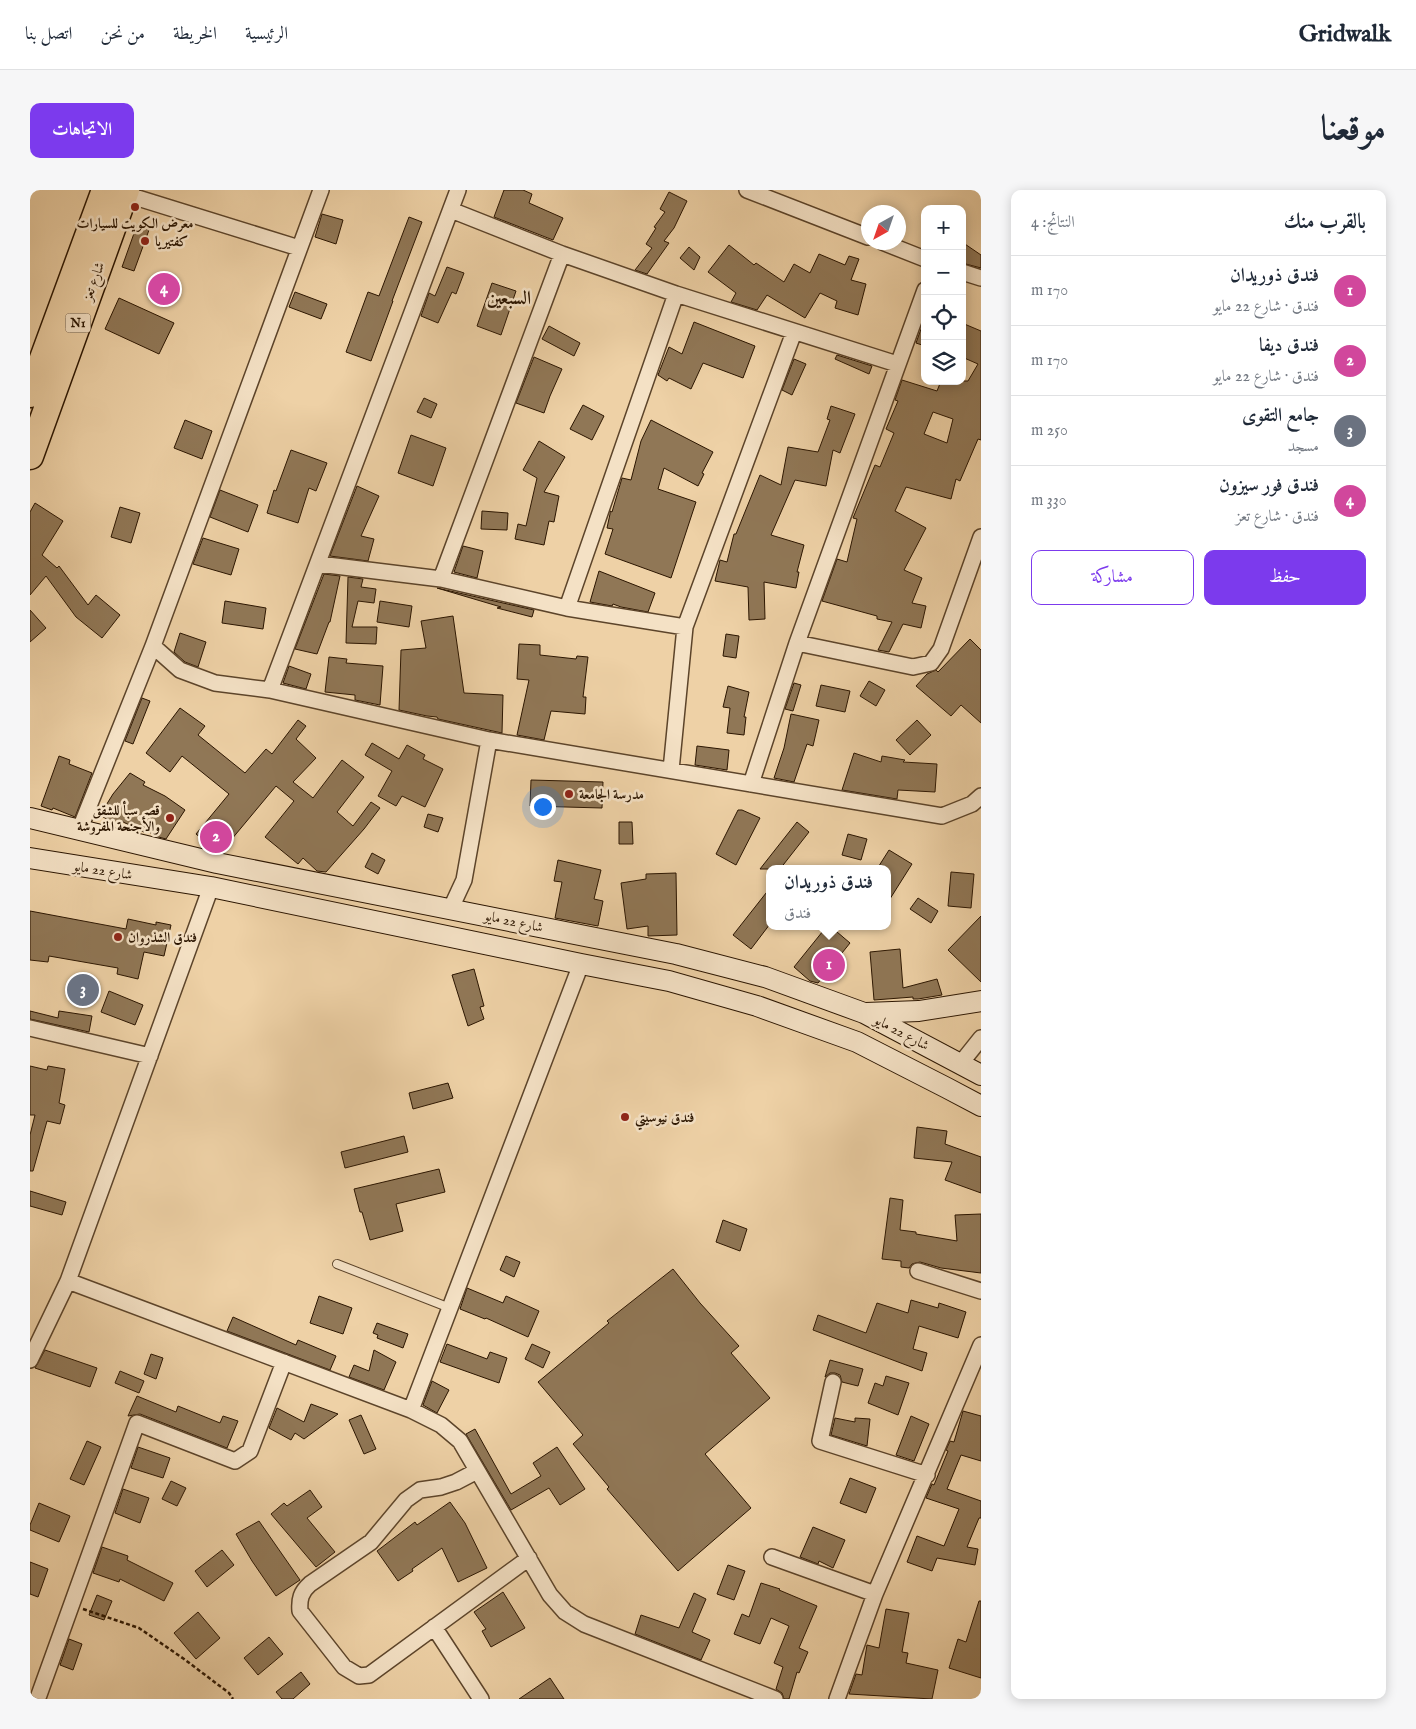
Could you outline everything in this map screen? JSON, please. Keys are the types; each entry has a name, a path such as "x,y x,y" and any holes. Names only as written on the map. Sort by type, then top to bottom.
{"highway":[{"name":"شارع تعز","path":"30,394 119,191"},
{"name":"شارع تعز","path":"30,456 119,191"}],"main road":[{"name":"شارع 22 مايو","path":"30,818 217,863 685,956 765,977 864,1013 981,1074"},
{"name":"شارع 22 مايو","path":"30,858 211,887 669,981 757,1006 857,1042 981,1106"},
{"path":"211,887 217,863"},
{"path":"446,936 451,908"},
{"path":"864,1013 919,1011 981,1001"},
{"path":"947,1088 961,1064"}],"street":[{"path":"79,831 152,646 321,190"},
{"path":"270,690 319,564 458,190"},
{"path":"747,190 861,234"},
{"path":"119,191 299,248"},
{"path":"451,210 562,254 676,294 897,364"},
{"path":"902,250 921,257"},
{"path":"441,579 562,254"},
{"path":"966,273 981,278"},
{"path":"567,608 676,294"},
{"path":"751,784 797,643 923,295"},
{"path":"671,770 685,627 794,332"},
{"path":"797,643 913,667 931,663 941,650 981,537"},
{"path":"319,564 441,579 567,608 685,627"},
{"path":"152,646 180,670 215,683 270,690 489,740 942,816 972,804 981,796"},
{"path":"451,908 464,880 489,740"},
{"path":"30,1360 68,1281 211,887"},
{"path":"411,1410 581,964"},
{"path":"30,1028 150,1056"},
{"path":"961,1064 981,1038"},
{"path":"918,1271 981,1291"},
{"path":"68,1281 411,1410 441,1425 460,1441 550,1595 565,1612 584,1624 775,1699"},
{"path":"837,1699 875,1594 981,1345"},
{"path":"39,1695 137,1422 235,1461 250,1451 284,1362"},
{"path":"833,1382 820,1441 927,1475"},
{"path":"477,1471 456,1482 441,1487 420,1490 406,1500 371,1542 302,1591 300,1611 344,1667 359,1676 369,1675 529,1558"},
{"path":"772,1557 875,1594"},
{"path":"434,1627 481,1699"}],"lane":[{"path":"337,1264 450,1308"}],"path":[{"path":"72,1606 139,1628 184,1659 233,1699"}],"building":[{"path":"504,190 523,190 532,194 529,203 563,218 553,240 494,217"},
{"path":"669,192 687,201 674,228 664,241 669,243 647,274 635,270 652,248 646,244 656,228 654,227 665,212 660,209"},
{"path":"322,214 343,220 336,244 315,237"},
{"path":"409,217 422,222 371,361 346,352 368,292 379,296"},
{"path":"137,225 149,230 134,271 122,267"},
{"path":"729,245 754,265 756,263 784,282 794,264 810,273 819,254 845,265 849,256 859,259 851,280 866,284 858,315 835,308 837,301 820,293 805,318 767,295 757,310 731,302 736,293 708,272"},
{"path":"966,245 981,255 981,268 966,264"},
{"path":"689,247 700,257 694,270 680,258"},
{"path":"447,267 464,273 456,294 452,292 438,323 421,316 429,293 435,296"},
{"path":"492,283 516,291 501,335 477,326"},
{"path":"295,292 327,304 321,319 289,307"},
{"path":"119,298 174,323 159,354 105,329"},
{"path":"694,322 755,346 743,378 703,363 691,389 669,378 667,381 658,375 669,347 682,354"},
{"path":"966,325 981,331 981,440 978,439 960,481 956,479 951,499 906,487 895,511 926,528 904,570 922,578 912,603 926,606 921,628 903,624 889,652 878,650 892,622 822,601 837,559 847,562 857,519 853,518 875,465 880,467 894,433 886,429 898,401 895,400 902,380 937,391 939,385 966,385 966,381 968,381 978,364 966,359","holes":["933,412 953,419 947,443 924,434"]},
{"path":"549,326 580,343 574,356 542,339"},
{"path":"921,329 921,345 916,343"},
{"path":"837,355 872,366 869,374 835,359"},
{"path":"534,357 562,369 544,413 516,403"},
{"path":"794,359 806,364 792,395 782,390"},
{"path":"424,398 437,404 431,418 417,412"},
{"path":"583,405 604,416 592,440 570,429"},
{"path":"831,406 855,414 840,453 833,450 826,486 795,480 771,535 804,545 797,572 799,572 796,588 764,582 765,619 749,620 748,587 715,581 720,560 727,562 734,534 736,534 760,475 781,485 788,447 818,452 830,420 827,419"},
{"path":"185,420 212,431 202,459 174,448"},
{"path":"651,420 713,452 702,473 704,474 698,486 664,468 658,489 696,502 671,578 605,554 613,529 607,528 610,511 612,512 622,478 631,480 641,441"},
{"path":"411,435 446,448 433,486 398,473"},
{"path":"539,441 565,457 544,492 559,496 554,522 549,521 544,545 515,539 518,524 526,526 537,478 523,470"},
{"path":"291,450 327,463 316,491 309,488 298,523 267,513 274,490 276,491"},
{"path":"357,486 379,496 361,536 374,539 368,561 330,556"},
{"path":"220,490 258,505 248,532 210,517"},
{"path":"35,503 63,521 42,555 57,568 59,566 88,605 96,595 120,615 102,638 76,617 46,576 30,595 30,512"},
{"path":"120,507 140,513 131,543 111,537"},
{"path":"482,511 508,513 507,530 481,529"},
{"path":"203,538 239,549 231,575 193,564"},
{"path":"463,546 483,551 477,578 454,572"},
{"path":"599,571 655,593 648,612 613,604 612,606 590,602"},
{"path":"324,574 340,576 330,622 317,654 295,649"},
{"path":"348,577 363,579 361,587 376,589 374,603 358,601 352,627 377,627 376,644 346,643"},
{"path":"437,588 534,610 532,617 497,608 501,607"},
{"path":"225,601 266,608 263,629 222,623"},
{"path":"380,601 412,606 409,627 377,622"},
{"path":"30,610 46,628 30,642"},
{"path":"453,616 464,693 503,695 502,733 399,710 401,650 426,648 421,621"},
{"path":"180,633 206,642 198,667 185,662 174,652"},
{"path":"726,634 739,636 736,658 723,656"},
{"path":"970,639 981,650 981,723 961,705 951,716 916,686 927,674 936,670 938,672"},
{"path":"519,644 540,645 540,655 576,659 577,656 588,657 583,697 586,697 585,714 551,711 544,740 517,735 529,680 517,679"},
{"path":"329,657 347,659 346,663 383,666 380,705 355,700 355,695 325,692"},
{"path":"289,666 311,674 306,689 283,683"},
{"path":"869,681 885,690 876,706 860,696"},
{"path":"794,683 801,685 793,711 785,709"},
{"path":"821,685 850,691 845,712 816,706"},
{"path":"728,686 749,692 744,717 746,717 744,735 727,733 730,708 723,707"},
{"path":"142,698 150,701 133,744 125,741"},
{"path":"180,708 205,726 198,735 245,773 266,749 272,754 298,720 306,726 296,739 316,758 293,782 313,798 342,760 364,777 337,812 353,826 371,802 380,808 326,872 317,871 303,858 298,864 265,837 294,801 276,786 221,852 215,850 196,834 229,794 182,756 170,772 146,753"},
{"path":"791,714 819,720 813,746 807,744 794,782 774,778 784,748"},
{"path":"917,720 931,735 910,755 896,740"},
{"path":"372,743 399,759 407,745 425,755 423,759 443,769 425,807 402,796 396,806 378,796 392,771 365,755"},
{"path":"697,746 729,750 727,770 695,765"},
{"path":"854,753 881,762 882,756 905,760 903,762 937,764 935,792 898,790 897,799 842,790"},
{"path":"59,756 70,760 69,764 92,773 75,817 53,808 52,810 41,806"},
{"path":"130,773 145,782 143,785 165,796 185,810 166,839 155,836 145,829 144,832 121,821 118,826 100,815 113,794"},
{"path":"531,780 603,782 602,808 530,806"},
{"path":"738,810 760,818 736,865 716,854"},
{"path":"428,814 443,818 438,832 424,827"},
{"path":"619,822 632,822 633,844 619,844"},
{"path":"797,822 809,832 783,865 766,865 766,869 760,869"},
{"path":"848,834 867,839 861,860 842,855"},
{"path":"889,850 912,864 891,897 891,865 880,865"},
{"path":"372,853 385,860 378,874 365,867"},
{"path":"558,860 601,870 594,899 603,901 598,926 555,918 562,882 554,881"},
{"path":"951,872 974,874 971,908 948,906"},
{"path":"676,873 677,935 648,936 648,926 627,929 621,883 646,879 646,874"},
{"path":"766,893 766,929 751,949 733,935"},
{"path":"918,898 938,911 931,923 910,909"},
{"path":"30,911 126,929 128,919 156,925 156,922 171,925 164,956 144,952 138,979 117,974 118,968 49,956 48,962 30,960"},
{"path":"981,916 981,982 948,950"},
{"path":"824,930 835,930 850,943 818,983 810,981 794,967"},
{"path":"900,949 903,988 937,979 942,995 918,999 913,999 913,997 874,1000 870,952"},
{"path":"474,969 484,1006 480,1007 484,1019 468,1026 452,975"},
{"path":"109,991 143,1005 135,1025 101,1012"},
{"path":"30,1011 58,1018 59,1011 92,1016 89,1032 30,1019"},
{"path":"30,1066 47,1070 48,1066 65,1069 59,1103 65,1105 60,1124 47,1121 33,1171 30,1171 30,1135 35,1115 30,1115"},
{"path":"448,1083 453,1098 413,1109 409,1093"},
{"path":"917,1127 947,1131 945,1144 981,1157 981,1193 945,1180 952,1162 914,1158"},
{"path":"404,1136 408,1152 345,1168 341,1152"},
{"path":"439,1169 445,1192 396,1204 403,1231 370,1240 354,1189"},
{"path":"30,1191 66,1202 62,1215 30,1206"},
{"path":"890,1198 903,1200 900,1230 916,1232 916,1234 957,1241 955,1215 981,1214 981,1273 941,1268 920,1262 912,1264 909,1268 901,1267 901,1261 882,1259"},
{"path":"723,1220 747,1229 740,1251 716,1242"},
{"path":"506,1256 520,1262 514,1277 500,1270"},
{"path":"673,1269 700,1303 739,1346 731,1353 770,1398 705,1454 751,1508 678,1571 607,1489 609,1487 573,1444 583,1435 538,1382 609,1323 607,1321"},
{"path":"467,1288 503,1303 506,1296 539,1311 528,1337 486,1318 460,1309"},
{"path":"319,1296 352,1308 343,1334 310,1323"},
{"path":"911,1300 938,1308 939,1303 966,1312 958,1338 919,1326 913,1349 927,1353 922,1371 813,1330 818,1315 866,1333 877,1303 908,1313"},
{"path":"233,1317 296,1345 298,1340 336,1356 330,1370 227,1331"},
{"path":"377,1323 408,1334 403,1348 377,1338 378,1335 373,1333"},
{"path":"447,1344 487,1359 490,1352 507,1358 499,1383 440,1362"},
{"path":"532,1344 550,1352 543,1368 525,1359"},
{"path":"45,1350 97,1368 90,1387 35,1368"},
{"path":"374,1350 396,1362 384,1390 349,1377 354,1365 369,1371"},
{"path":"151,1354 163,1358 156,1379 144,1374"},
{"path":"830,1360 863,1369 858,1386 842,1382 840,1375 835,1373 830,1373 825,1377"},
{"path":"120,1371 144,1381 139,1393 115,1383"},
{"path":"886,1376 909,1383 898,1415 868,1403 875,1383 883,1386"},
{"path":"432,1381 449,1390 437,1413 423,1405"},
{"path":"137,1396 176,1412 178,1406 220,1423 223,1416 238,1421 227,1448 140,1414 128,1416"},
{"path":"311,1404 338,1414 304,1439 295,1433 291,1440 269,1428 277,1408 304,1422"},
{"path":"963,1411 981,1416 981,1461 961,1455 947,1489 981,1501 981,1518 979,1518 967,1547 978,1549 975,1565 937,1558 932,1571 907,1562 917,1536 944,1546 959,1509 926,1498 932,1484 934,1485 948,1451 946,1450 950,1441 954,1442"},
{"path":"361,1415 376,1449 364,1454 349,1420"},
{"path":"911,1416 929,1424 914,1461 896,1455"},
{"path":"835,1418 855,1422 855,1418 870,1419 867,1446 831,1435"},
{"path":"475,1429 511,1494 541,1476 533,1463 557,1447 585,1489 560,1505 549,1488 511,1510 466,1434"},
{"path":"87,1441 101,1447 84,1485 70,1479"},
{"path":"138,1447 170,1458 163,1478 131,1468"},
{"path":"850,1478 876,1488 866,1513 840,1503"},
{"path":"171,1481 186,1488 177,1506 162,1499"},
{"path":"123,1489 149,1498 140,1523 115,1513"},
{"path":"310,1490 322,1507 307,1518 335,1552 316,1567 271,1514 284,1503 287,1506"},
{"path":"450,1502 465,1523 487,1568 458,1582 442,1548 398,1581 377,1551 415,1522 417,1525"},
{"path":"39,1503 70,1516 59,1542 30,1530 30,1525"},
{"path":"259,1521 300,1580 276,1596 236,1534"},
{"path":"813,1527 845,1540 833,1568 819,1561 818,1564 800,1557"},
{"path":"102,1547 128,1556 127,1560 173,1583 164,1601 120,1579 119,1582 93,1573"},
{"path":"222,1550 234,1565 207,1587 195,1571"},
{"path":"30,1562 48,1569 38,1597 30,1594"},
{"path":"728,1565 745,1571 734,1600 717,1594"},
{"path":"761,1583 780,1589 817,1606 799,1648 808,1652 799,1673 797,1672 789,1699 784,1699 782,1693 776,1689 783,1667 774,1663 789,1626 771,1618 760,1644 734,1634 742,1614 749,1617"},
{"path":"503,1592 525,1628 491,1647 482,1631 486,1629 474,1612"},
{"path":"694,1593 706,1599 692,1632 710,1640 701,1660 635,1634 641,1615 679,1628"},
{"path":"97,1595 112,1601 104,1620 89,1615"},
{"path":"979,1601 981,1601 981,1678 949,1668 958,1639 966,1642"},
{"path":"886,1609 909,1613 902,1652 908,1653 906,1663 938,1670 932,1699 849,1694 856,1674 862,1675 867,1645 879,1648"},
{"path":"198,1612 220,1638 196,1659 174,1633"},
{"path":"269,1637 283,1654 258,1675 244,1658"},
{"path":"69,1639 82,1644 73,1670 60,1665"},
{"path":"301,1672 310,1684 293,1699 282,1699 276,1692"},
{"path":"550,1678 564,1699 519,1699"}],"place":[{"name":"معرض الكويت للسيارات","path":"135,207"},
{"name":"كفتيريا","path":"145,241"},
{"name":"فندق فور سيزون","path":"164,289"},
{"name":"مدرسة الجامعة","path":"569,794"},
{"name":"قصر سبأ للشقق والأجنحة المفروشة","path":"170,818"},
{"name":"فندق ديفا","path":"216,837"},
{"name":"فندق الشذروان","path":"118,937"},
{"name":"فندق ذوريدان","path":"829,965"},
{"name":"جامع التقوى","path":"83,990"},
{"name":"فندق نيوسيتي","path":"625,1117"}],"district":[{"name":"السبعين","path":"509,297"}]}
